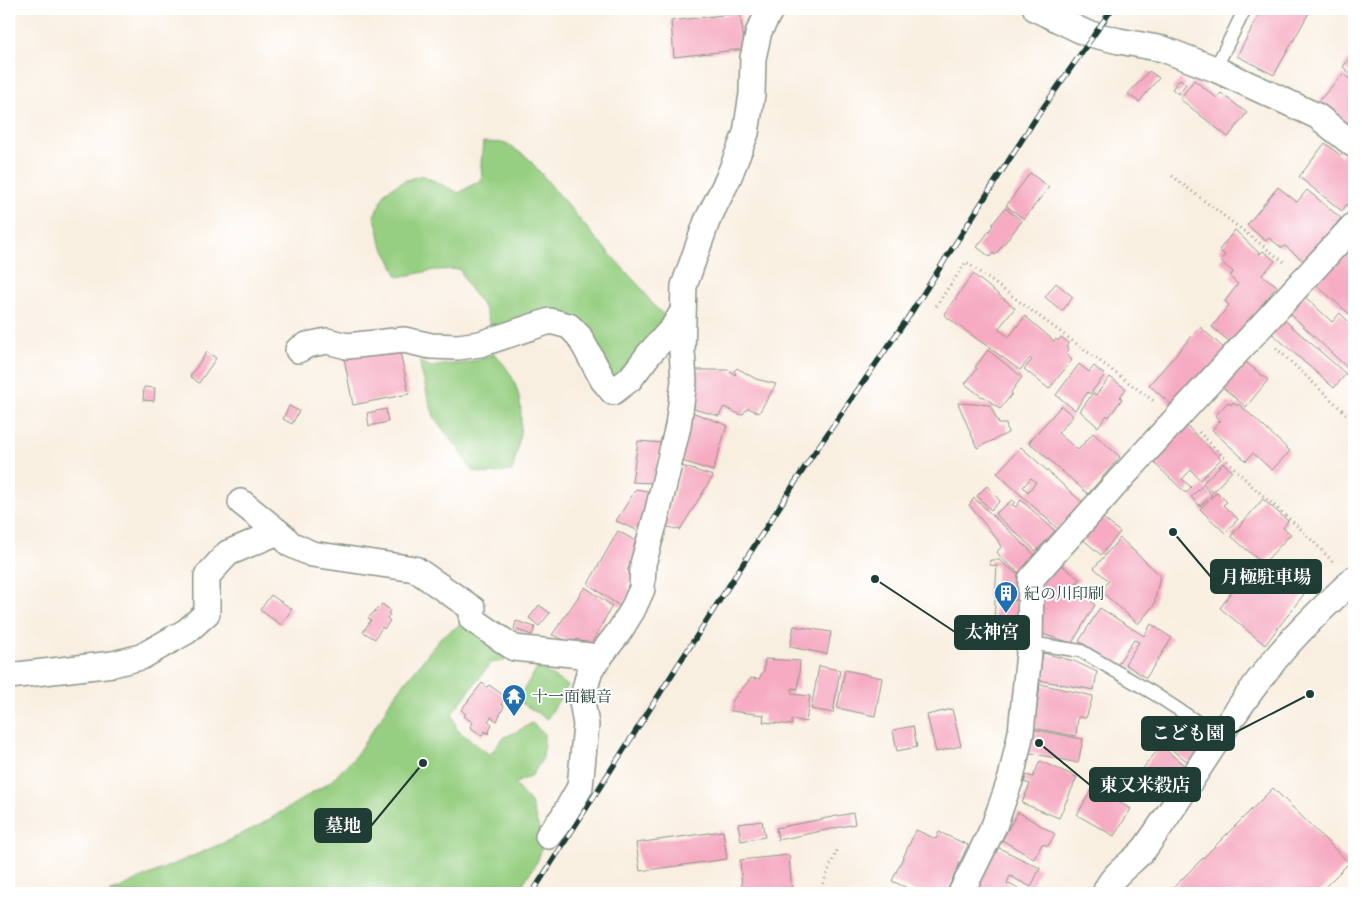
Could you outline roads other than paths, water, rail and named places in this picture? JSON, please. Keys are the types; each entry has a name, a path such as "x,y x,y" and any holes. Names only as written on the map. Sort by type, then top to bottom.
{"street":[{"path":"548,836 563,817 580,786 586,725 582,701 590,669 619,632 632,611 642,589 643,564 678,426 684,381 682,313 684,286 707,221 728,179 746,133 758,31 771,9"},
{"path":"1036,9 1086,33 1164,49 1215,69 1317,116 1354,145"},
{"path":"961,893 994,826 1011,778 1020,732 1030,643 1031,579 1354,225"},
{"path":"298,350 307,345 327,341 347,346 404,340 431,346 458,347 480,344 550,321 569,326 580,336 603,380 614,392 630,378 648,354 672,329 682,313"},
{"path":"241,502 283,536 290,544 312,554 414,569 473,609 472,619 514,648 600,657"},
{"path":"9,676 113,664 141,657 187,631 207,613 208,576 228,554 278,532"},
{"path":"1105,893 1113,879 1143,849 1219,736 1276,658 1304,626 1354,580"}],"lane":[{"path":"1215,69 1245,9"},
{"path":"1030,643 1081,651 1153,693 1219,736"}],"railway":[{"path":"532,893 812,456 907,319 1036,118 1112,9"}],"place":[{"name":"月極駐車場","path":"1173,532"},
{"name":"太神宮","path":"875,579"},
{"name":"紀の川印刷","path":"1006,614"},
{"name":"こども園","path":"1310,694"},
{"name":"十一面観音","path":"514,717"},
{"name":"東又米穀店","path":"1039,743"},
{"name":"墓地","path":"423,763"}]}
